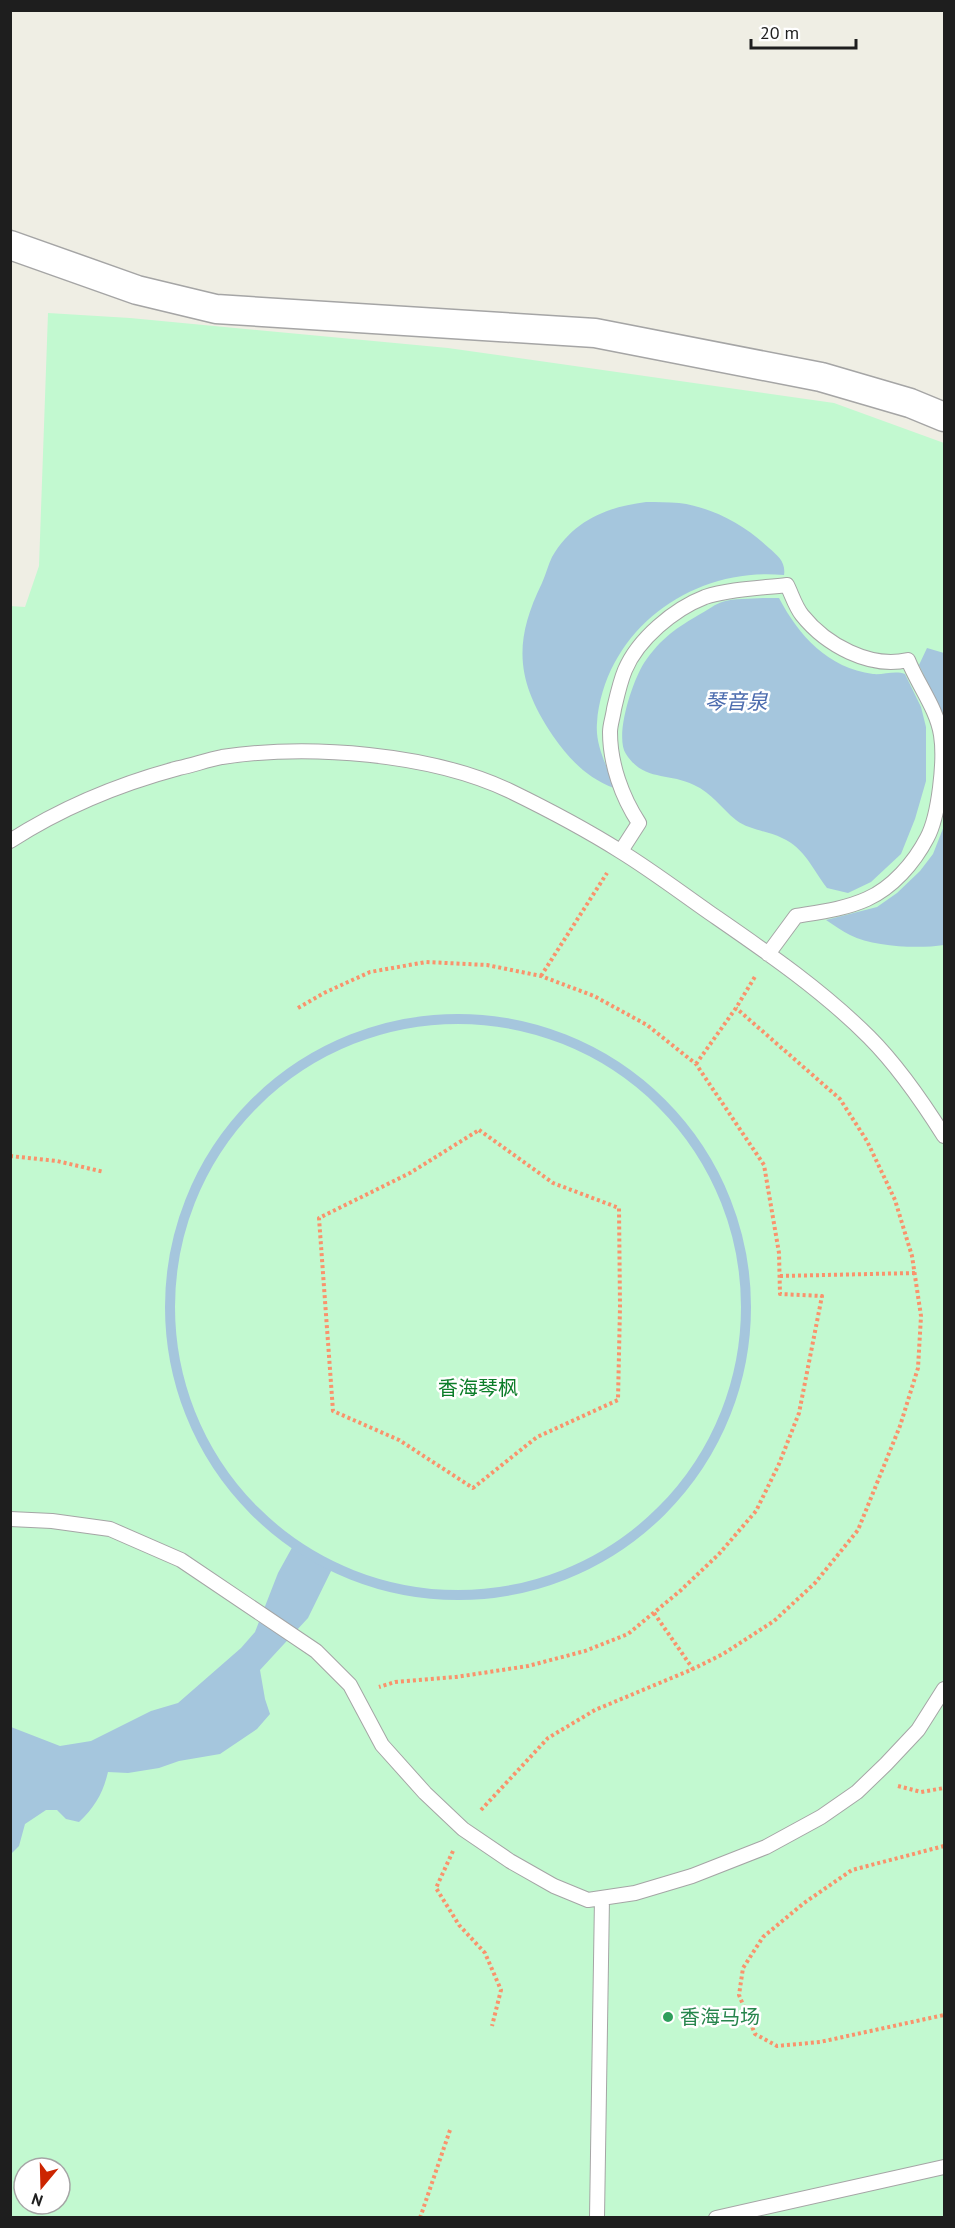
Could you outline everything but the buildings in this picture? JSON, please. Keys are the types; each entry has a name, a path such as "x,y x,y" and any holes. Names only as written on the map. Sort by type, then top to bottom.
{"street":[{"path":"10,245 137,290 216,309 595,333 821,377 910,403 945,417"}],"lane":[{"path":"621,851 639,823 620,788 613,755 610,732 617,697 626,668 650,633 675,613 706,597 787,585 801,614 835,644 873,660 889,663 908,660 922,686 941,734 940,787 927,838 892,884 867,899 833,910 796,916 768,954"},
{"path":"10,841 42,821 96,794 159,773 220,758 285,752 373,755 436,765 508,790 621,851 768,954 819,993 869,1037 910,1085 945,1136"},
{"path":"10,1519 52,1521 110,1529 182,1560 316,1652 350,1685 382,1745 425,1793 463,1829 510,1861 554,1886 588,1900 635,1893 692,1876 766,1847 821,1817 857,1792 918,1730 945,1689"},
{"path":"597,2217 602,1898"},
{"path":"716,2217 945,2167"}],"path":[{"path":"541,976 621,851"},
{"path":"696,1064 736,1008 768,954"},
{"path":"298,1008 370,972 426,962 488,964 541,976 594,996 647,1025 696,1064 764,1165 778,1243 780,1294 822,1296 799,1413 779,1464 756,1511 680,1592 628,1635 573,1654 528,1666 456,1677 395,1682 355,1695"},
{"path":"492,2026 501,1990 485,1953 459,1925 436,1888 463,1829 548,1738 595,1710 723,1654 774,1621 815,1583 858,1530 900,1426 918,1368 921,1316 912,1256 895,1200 867,1141 840,1099 736,1008"},
{"path":"479,1130 553,1183 619,1208 618,1400 537,1437 473,1488 399,1440 333,1411 319,1218 410,1173 479,1130"},
{"path":"10,1156 57,1161 104,1172"},
{"path":"780,1276 915,1273"},
{"path":"654,1613 693,1669"},
{"path":"870,1779 921,1792 945,1788"},
{"path":"945,1846 852,1870 804,1903 763,1937 743,1968 739,1995 755,2034 777,2046 820,2042 945,2015"},
{"path":"420,2217 450,2130"}],"green space":[{"name":"香海琴枫","path":"48,313 130,318 448,348 834,403 944,443 944,2217 11,2217 10,606 25,607 39,566"}],"water":[{"path":"646,502 691,505 727,518 760,540 781,560 784,575 750,575 718,581 687,593 659,610 636,632 617,659 604,689 597,723 600,748 614,788 595,779 580,767 553,736 532,697 526,679 523,643 526,624 533,604 552,557 560,545 580,525 604,512"},
{"name":"琴音泉","path":"779,598 806,637 817,648 842,665 873,674 897,672 905,674 921,707 926,727 926,781 915,819 901,854 871,882 848,893 827,888 803,853 790,842 741,823 706,792 694,785 641,769 633,763 623,746 622,735 630,695 644,663 663,640 693,618 719,603 737,599"},
{"path":"927,648 944,653 944,717 919,665"},
{"path":"944,826 944,945 909,947 871,942 850,935 826,920 877,907 897,893 920,871 933,854"},
{"path":"294,1544 333,1567 308,1618 260,1670 270,1714 257,1729 220,1754 128,1773 108,1772 98,1799 79,1822 66,1819 57,1810 46,1810 25,1824 19,1846 11,1854 11,1727 60,1746 91,1741 151,1711 178,1703 241,1648 255,1632 278,1573"}],"waterway":[{"path":"458,1019 514,1024 568,1041 618,1067 662,1103 698,1147 724,1197 741,1251 746,1307 741,1363 724,1417 698,1467 662,1511 618,1547 568,1573 514,1590 458,1595 402,1590 348,1573 298,1547 254,1511 218,1467 192,1417 175,1363 170,1307 175,1251 192,1197 218,1147 254,1103 298,1067 348,1041 402,1024 458,1019"}],"place":[{"name":"香海马场","path":"668,2017"}]}
